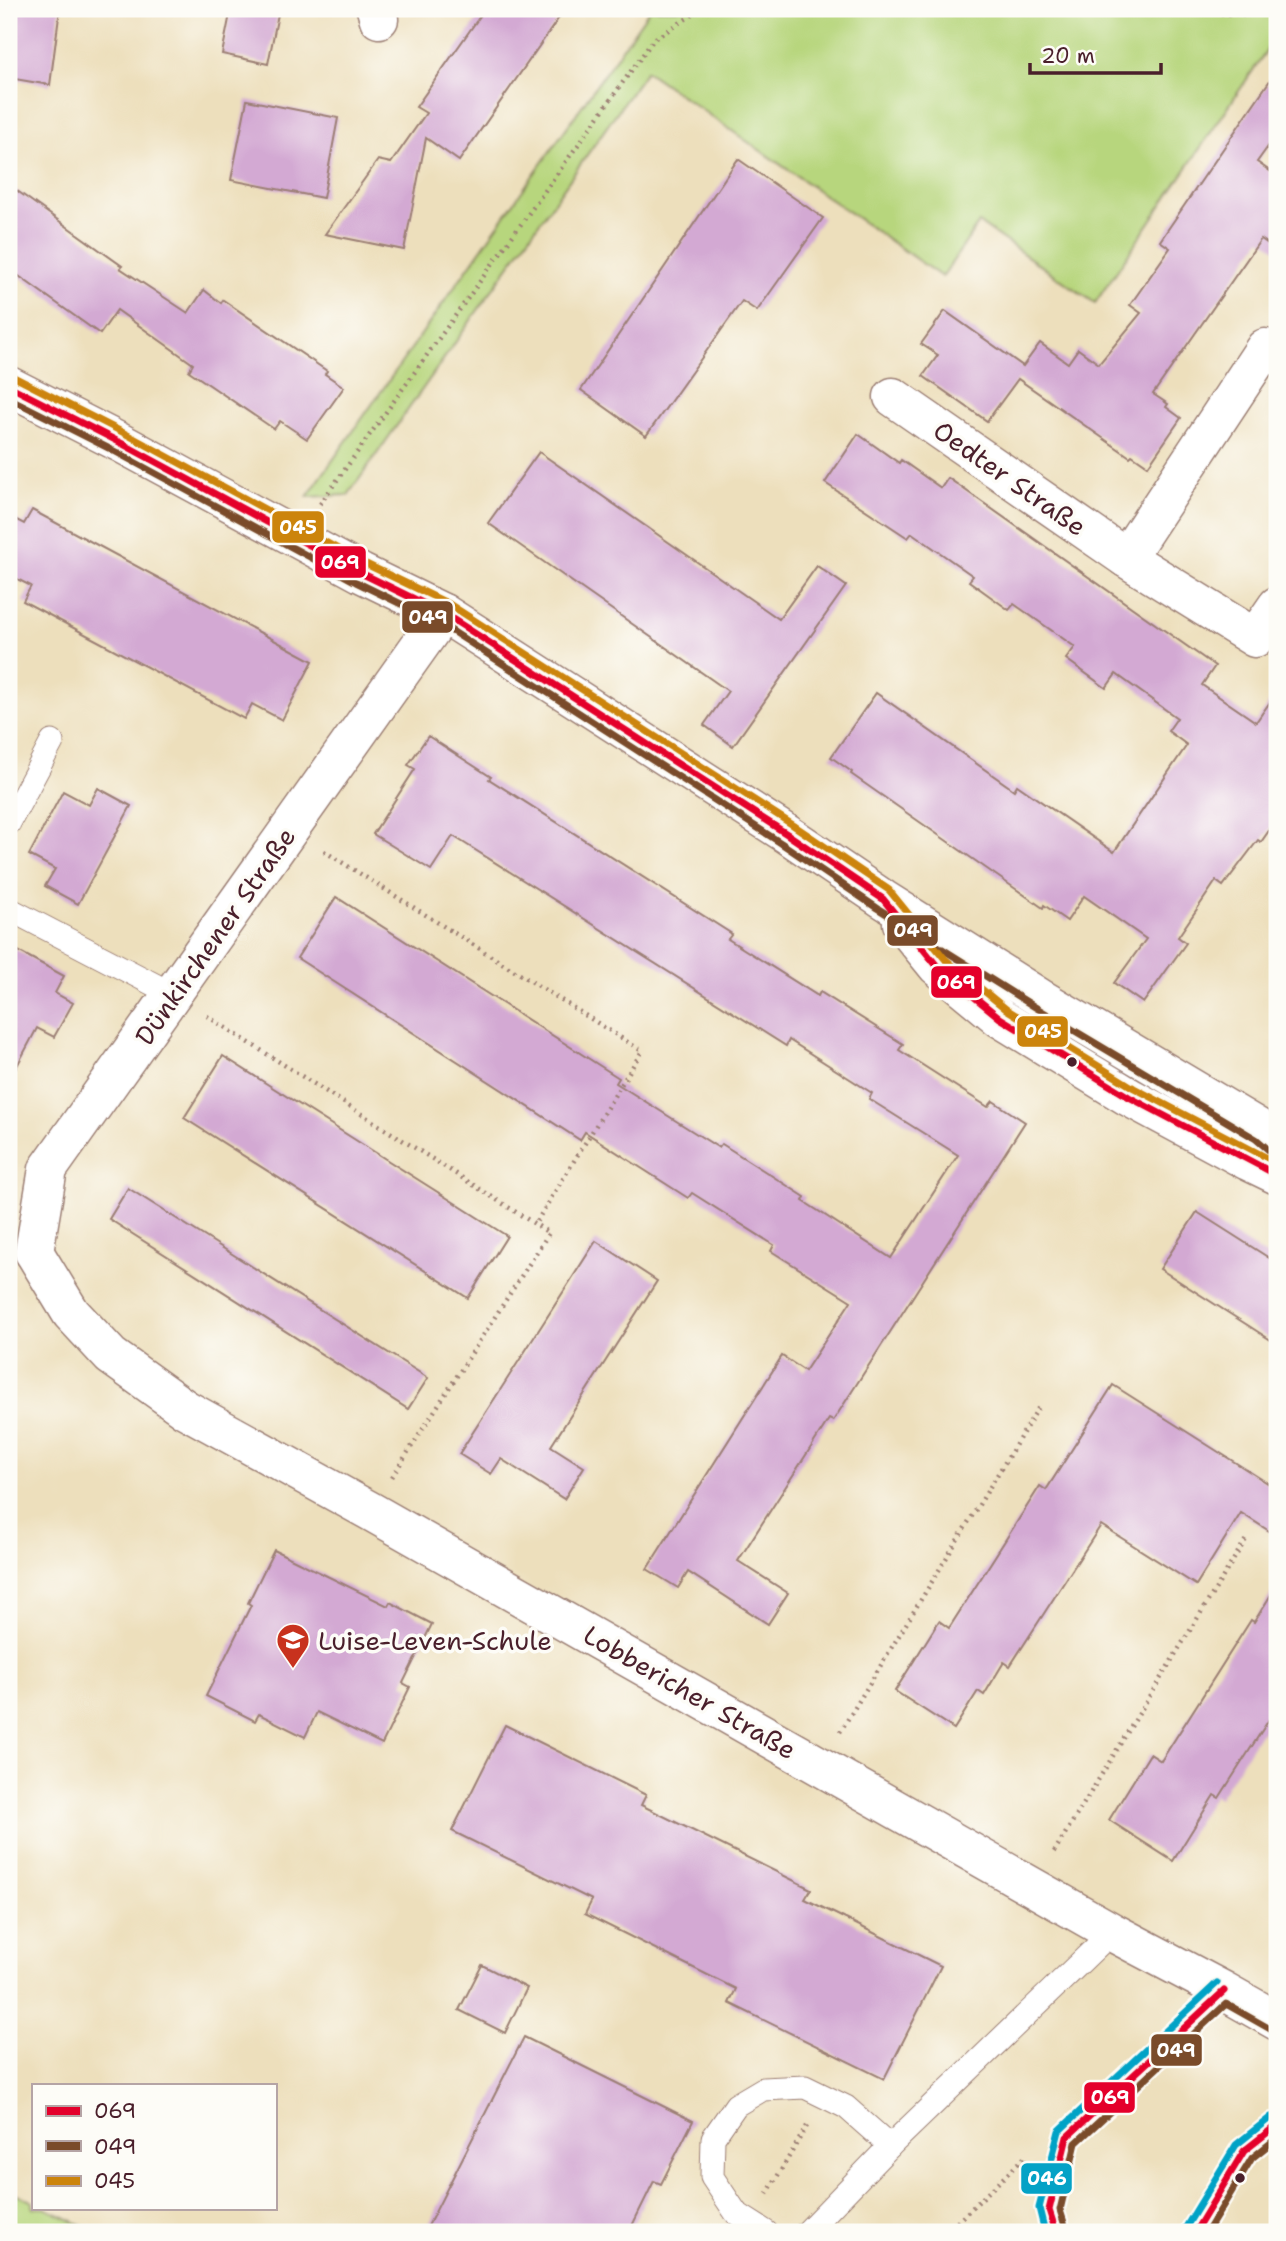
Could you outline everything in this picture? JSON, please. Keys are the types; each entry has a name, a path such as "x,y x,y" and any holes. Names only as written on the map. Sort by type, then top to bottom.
{"street":[{"path":"1126,558 1265,348 1277,356"},
{"path":"9,386 296,536 361,573 443,613 787,834 883,899 1040,998 1262,1130 1277,1143"},
{"name":"Oedter Straße","path":"893,397 1126,558 1255,638 1277,606"},
{"name":"Dünkirchener Straße","path":"21,1253 48,1169 443,613"},
{"path":"883,899 937,966 1000,1018 1129,1097 1277,1175"},
{"name":"Lobbericher Straße","path":"21,1253 111,1356 185,1409 1033,1885 1112,1932 1224,1990 1277,2021"}],"lane":[{"path":"9,823 52,742"},
{"path":"9,909 174,995"},
{"path":"807,2232 890,2146 1112,1932"},
{"path":"1056,2232 1049,2210 1067,2137 1224,1990"},
{"path":"758,2227 736,2213 712,2177 713,2138 736,2105 764,2089 805,2087 846,2107 890,2146"},
{"path":"1195,2232 1244,2151 1277,2125"}],"path":[{"path":"296,536 654,39 702,9"},
{"path":"1180,9 1189,13 1277,15"},
{"path":"290,830 642,1051 535,1224"},
{"path":"174,995 549,1233 370,1511"},
{"path":"820,1766 1040,1405"},
{"path":"1033,1885 1248,1536"},
{"path":"758,2227 825,2096"}],"green space":[{"path":"650,9 1277,9 1277,35 1095,303 979,223 942,277 646,71 348,495 307,497"},
{"path":"9,2190 32,2202 32,2210 49,2210 96,2232 9,2232"}],"building":[{"path":"9,9 60,9 50,85 9,78"},
{"path":"231,9 279,9 268,64 222,54"},
{"path":"485,9 565,9 459,161 426,138 404,250 325,234 378,160 391,163 426,113 416,107"},
{"path":"1277,70 1277,134 1257,162 1277,176 1277,250 1261,239 1153,394 1168,404 1166,407 1181,418 1148,466 1132,455 1130,457 1018,379 987,421 923,376 938,355 921,344 945,311 1023,366 1040,343 1068,363 1078,349 1099,364 1141,313 1130,305 1170,248 1160,241"},
{"path":"247,100 338,118 323,198 231,180"},
{"path":"738,159 823,218 757,311 742,301 646,436 581,390"},
{"path":"9,185 122,266 120,268 188,313 204,290 327,371 325,374 344,387 307,439 280,421 274,429 189,371 193,364 117,310 100,334 9,269"},
{"path":"858,434 941,488 948,478 1215,666 1202,685 1256,722 1277,692 1277,819 1223,886 1216,881 1178,937 1186,943 1143,1003 1114,983 1146,939 1084,896 1067,921 1044,905 1043,908 851,774 852,772 831,757 876,693 1014,790 1017,785 1114,852 1187,745 1168,731 1177,718 1116,674 1106,688 1066,659 1075,647 1014,604 1009,610 969,581 973,576 912,533 908,538 825,483"},
{"path":"539,452 779,619 817,566 846,586 733,746 704,725 728,691 488,523"},
{"path":"32,510 313,661 282,720 252,704 244,719 23,601 31,586 9,575 9,516 24,524"},
{"path":"428,736 491,777 489,779 732,934 728,939 818,996 820,992 903,1044 899,1050 988,1107 993,1101 1025,1122 833,1421 829,1419 738,1561 788,1593 768,1624 688,1572 678,1588 647,1569 782,1356 805,1371 851,1301 771,1251 774,1245 692,1193 688,1198 585,1132 580,1140 297,958 336,897 619,1078 616,1083 719,1148 722,1144 805,1197 803,1201 891,1258 958,1155 869,1099 872,1093 789,1040 786,1046 453,836 431,870 373,834 415,769 408,765"},
{"path":"98,788 131,806 78,904 45,886 55,869 29,855 63,791 89,805"},
{"path":"9,946 64,976 55,993 73,1003 54,1037 37,1028 9,1081"},
{"path":"223,1056 507,1236 468,1298 184,1118"},
{"path":"128,1188 428,1378 408,1409 109,1219"},
{"path":"1197,1212 1277,1263 1277,1344 1160,1269"},
{"path":"596,1241 657,1281 551,1446 584,1467 564,1499 501,1459 491,1474 459,1454"},
{"path":"1113,1385 1277,1489 1277,1536 1241,1513 1196,1585 1101,1525 1010,1666 1004,1662 984,1695 978,1691 954,1729 895,1691 939,1621 949,1628 1040,1486 1046,1490"},
{"path":"274,1550 388,1606 390,1602 432,1624 403,1683 410,1687 382,1744 317,1712 305,1737 259,1714 255,1721 206,1696 251,1605 248,1603"},
{"path":"1277,1585 1277,1707 1219,1798 1214,1795 1173,1861 1109,1820 1150,1754 1161,1761 1251,1620 1254,1622"},
{"path":"505,1725 646,1795 641,1805 811,1889 805,1899 941,1966 884,2079 729,2003 736,1989 585,1914 592,1900 452,1831"},
{"path":"482,1965 527,1988 505,2033 459,2010"},
{"path":"524,2037 693,2121 661,2184 654,2181 629,2232 425,2232"}],"transit line":[{"name":"045","path":"14,377 126,434 366,564 449,604 793,825 889,890 945,959 1006,1009 1134,1088 1277,1163"},
{"name":"069","path":"9,386 121,443 361,573 443,613 787,834 883,899 937,966 1000,1018 1129,1097 1277,1175"},
{"name":"049","path":"9,398 116,452 356,582 438,622 877,908 1035,1007 1256,1139 1270,1151"},
{"name":"046","path":"1045,2232 1039,2208 1059,2131 1217,1983"},
{"name":"069","path":"1056,2232 1049,2210 1067,2137 1224,1991"},
{"name":"049","path":"1066,2229 1060,2210 1076,2143 1226,2004 1272,2030"},
{"name":"046","path":"1186,2227 1236,2145 1271,2117"},
{"name":"069","path":"1195,2232 1244,2151 1277,2125"},
{"name":"049","path":"1207,2232 1252,2158 1277,2138"}],"place":[{"name":"Luise-Leven-Schule","path":"293,1670"}]}
